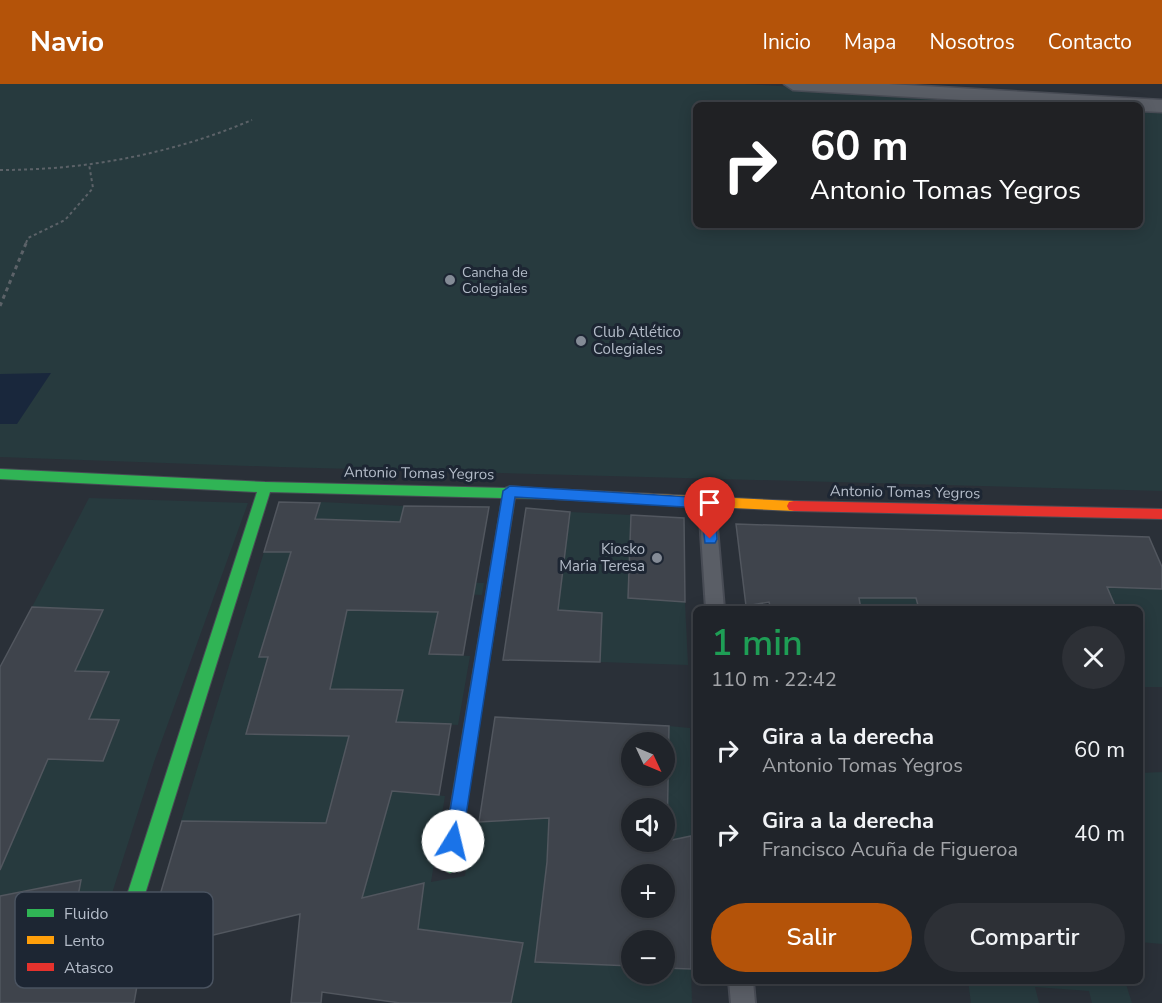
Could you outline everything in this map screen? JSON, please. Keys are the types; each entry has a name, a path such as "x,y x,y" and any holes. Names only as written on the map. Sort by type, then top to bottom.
{"street":[{"path":"793,84 1100,102"},
{"path":"1143,105 1162,106"},
{"name":"Antonio Tomas Yegros","path":"0,474 265,487 510,491 707,503 1162,514"},
{"path":"137,892 265,487"},
{"path":"450,864 510,491"}],"lane":[{"path":"707,503 715,606"},
{"path":"741,984 743,1003"}],"path":[{"path":"0,170 36,171 89,164 189,145 252,120"},
{"path":"0,306 28,238 65,219 93,188 89,164"}],"green space":[{"name":"Club Atlético Colegiales","path":"0,84 745,84 1054,102 693,102 693,228 1143,228 1143,107 1162,109 1162,491 280,467 0,457"},
{"path":"89,498 248,503 154,762 112,892 79,892 81,880 0,896 0,870 48,759 102,761 119,721 89,719 109,672 75,671 103,610 32,607"},
{"path":"321,502 404,506 400,522 315,519"},
{"path":"570,512 631,515 628,598 685,602 688,665 600,662 602,613 558,610"},
{"path":"264,552 291,552 274,607 328,609 322,627 268,626 259,657 336,658 347,611 334,609 417,612 424,581 484,583 482,595 442,593 430,654 470,656 458,725 396,722 403,690 259,688 349,736 306,913 282,919 304,823 181,821"},
{"path":"1107,587 1162,589 1162,687 1143,687 1143,606 1115,606"},
{"path":"859,598 916,598 918,606 860,606"},
{"path":"669,726 690,728 691,836 675,839 675,798 667,798 667,786 675,786 675,732 669,732"},
{"path":"1162,772 1162,944 1143,942 1143,773"},
{"path":"392,791 445,796 431,882 465,876 472,822 549,818 547,862 535,961 621,965 621,984 675,984 675,968 691,969 692,1003 511,1003 523,943 418,929 423,883 362,898"},
{"path":"621,808 621,849 565,859 566,817 549,818"},
{"path":"968,984 1126,984 1132,1003 1092,1003 1089,991 1035,987 1039,1003 971,1003"}],"water":[{"path":"51,373 17,424 0,424 0,374"}],"building":[{"path":"279,502 320,503 315,519 400,522 404,506 489,507 463,655 429,654 438,612 347,610 330,689 403,690 396,722 451,724 439,795 392,791 362,898 424,883 418,929 523,943 511,1003 400,1003 322,992 321,1003 291,1003 300,914 213,935 213,892 161,892 182,821 326,823 349,736 246,734 268,657 259,657 291,552 264,552"},
{"path":"526,508 570,512 558,610 602,613 600,662 503,660"},
{"name":"Kiosko Maria Teresa","path":"631,515 684,518 685,602 628,598"},
{"path":"736,524 1149,537 1162,567 1162,589 1107,587 1115,606 918,606 916,598 859,598 860,606 770,606 769,602 746,606"},
{"path":"32,607 103,610 75,671 109,672 89,719 119,720 103,761 48,759 0,870 0,667"},
{"path":"495,717 669,726 669,732 621,732 621,786 668,786 668,798 621,798 621,852 675,852 675,839 691,836 691,969 675,968 675,930 621,930 621,966 535,962 547,862 549,818 479,822"},
{"path":"81,880 79,892 20,892"},
{"path":"15,893 15,988 137,988 134,1003 0,1003 0,896"}],"traffic: fast":[{"path":"0,474 265,487 553,494"},
{"path":"137,892 265,487"},
{"path":"450,864 510,491"}],"traffic: slow":[{"path":"553,494 794,506"}],"traffic: jam":[{"path":"794,506 1162,514"}],"place":[{"name":"Cancha de Colegiales","path":"450,280"},
{"name":"Club Atlético Colegiales","path":"581,341"},
{"name":"Kiosko Maria Teresa","path":"657,558"}],"route":[{"path":"453,841 510,491 707,503 710,539"}]}
